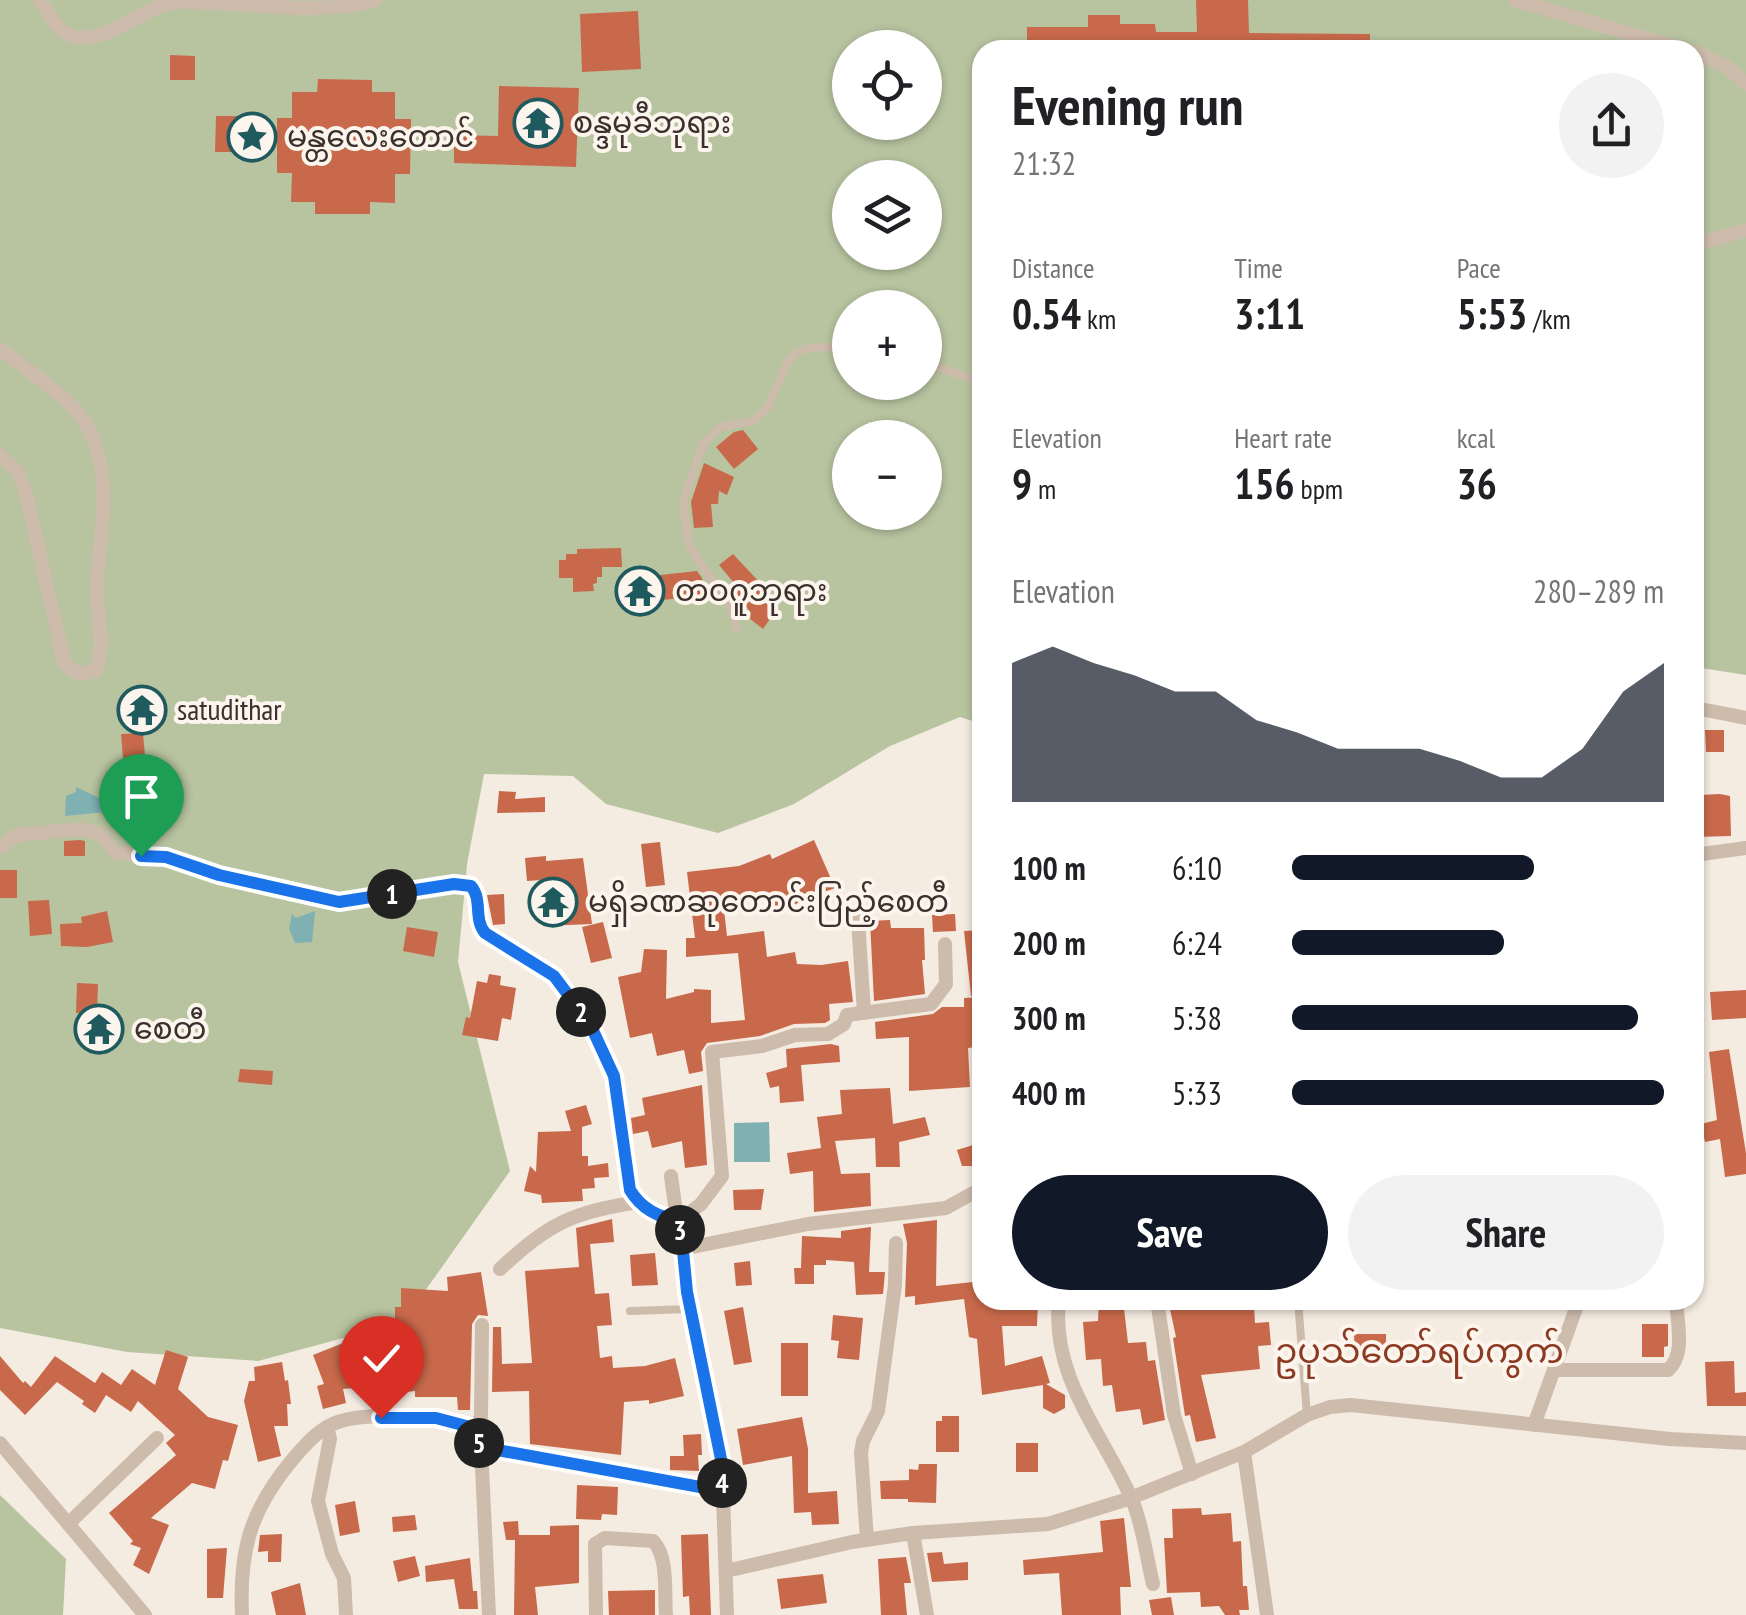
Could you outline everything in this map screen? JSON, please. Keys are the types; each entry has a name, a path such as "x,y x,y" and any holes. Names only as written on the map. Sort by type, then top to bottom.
{"street":[{"path":"40,0 55,24 75,37 92,36 146,12 185,1 328,6 376,0"},
{"path":"1516,0 1652,40"},
{"path":"1704,54 1726,66 1746,84"},
{"path":"1704,242 1746,230"},
{"path":"0,349 72,406 96,438 100,453 102,500 97,588 101,658 96,670 84,675 72,672 64,662 25,489 16,471 0,455"},
{"path":"1704,710 1746,718"},
{"path":"0,848 17,835 82,828 100,834 116,854 166,857 219,875 339,902 454,884 471,886 476,892 479,925 485,933 554,976 603,1048 614,1076 630,1190 638,1202 668,1219 680,1220 701,1204 722,1176 712,1052 762,1046 795,1035 828,1034 844,1024 847,1015 931,1004 946,984 945,944"},
{"path":"1704,852 1746,848"},
{"path":"858,920 864,1012"},
{"path":"671,1176 690,1309 722,1464 727,1615"},
{"path":"682,1249 808,1224 946,1208 972,1194"},
{"path":"500,1269 553,1226 586,1210 638,1202"},
{"path":"867,1540 862,1441 878,1411 896,1242"},
{"path":"1058,1310 1058,1346 1068,1375 1132,1497 1152,1584"},
{"path":"1158,1310 1174,1415 1192,1474"},
{"path":"1534,1425 1575,1310"},
{"path":"1554,1370 1668,1370 1676,1363 1678,1352 1676,1310"},
{"path":"474,1432 481,1416 482,1325"},
{"path":"726,1571 867,1540 1048,1524 1192,1474 1330,1407 1351,1405 1746,1443"},
{"path":"242,1615 242,1568 254,1516 288,1465 327,1427 358,1418 436,1418 465,1424 474,1432 481,1447 490,1615"},
{"path":"327,1427 330,1439 318,1501 332,1554 344,1578 346,1615"},
{"path":"68,1524 157,1438"},
{"path":"0,1443 145,1615"},
{"path":"481,1447 722,1491"},
{"path":"1244,1452 1267,1615"},
{"path":"914,1534 927,1615"},
{"path":"596,1615 595,1544 605,1538 658,1544 666,1615"}],"lane":[{"path":"738,628 730,607 689,546 684,501 704,442 721,427 753,421 768,408 787,363 795,354 807,348 832,347"},
{"path":"942,369 972,377"},
{"path":"630,1310 690,1309"},
{"path":"1299,1310 1307,1415"}],"green space":[{"path":"0,0 1746,0 1746,675 1704,668 1704,40 972,40 972,721 960,717 890,746 794,804 718,833 606,804 573,776 484,774 467,864 458,962 510,1171 403,1322 258,1361 127,1352 0,1328"},
{"path":"0,1495 66,1559 63,1615 0,1615"}],"water":[{"path":"76,787 108,802 106,812 65,816 66,796 76,792"},
{"path":"315,911 312,942 295,943 289,929 292,914 296,918"},
{"path":"769,1122 770,1162 734,1162 734,1123"}],"building":[{"path":"1196,0 1248,0 1249,33 1370,34 1370,40 1027,40 1027,27 1088,27 1088,15 1120,15 1120,24 1155,24 1156,32 1197,32"},
{"path":"638,11 641,69 582,72 580,14"},
{"path":"170,55 195,56 195,80 170,80"},
{"path":"318,79 372,80 372,92 395,92 395,119 411,119 410,174 395,174 395,203 370,202 370,214 315,214 315,202 291,202 292,173 277,173 277,118 292,118 292,92 317,92"},
{"name":"စန္ဒမုခီဘုရား","path":"499,86 579,88 576,167 454,163 454,135 498,136"},
{"path":"216,116 246,116 246,152 215,152"},
{"path":"743,430 758,449 734,469 716,447 734,432"},
{"path":"704,463 734,477 727,495 719,491 718,504 711,504 713,527 694,528 691,502"},
{"path":"621,548 622,567 602,567 602,577 597,577 593,584 594,591 573,592 573,578 559,578 559,560 566,560 566,554 577,554 577,549"},
{"path":"733,554 772,601 772,616 763,629 749,618 751,613 735,592 739,589 719,565"},
{"path":"697,571 704,595 663,600 660,575"},
{"path":"1705,730 1724,730 1724,752 1706,752"},
{"path":"143,733 146,768 124,770 121,734"},
{"path":"499,791 516,792 515,799 545,797 545,812 497,813"},
{"path":"1704,795 1730,796 1731,836 1704,837"},
{"path":"814,840 835,888 776,912 770,896 723,901 727,936 764,931 767,957 795,952 797,964 848,961 853,1002 829,1004 830,1020 825,1023 794,1024 760,1036 707,1043 701,1052 703,1071 689,1074 684,1050 657,1056 652,1033 630,1038 618,977 641,972 644,949 667,950 666,999 694,989 711,990 711,1023 745,1020 738,953 686,957 686,938 695,938 687,872 739,866 770,854 772,859"},
{"path":"64,841 85,841 85,856 64,856"},
{"path":"660,842 665,885 646,887 641,844"},
{"path":"546,856 546,861 583,858 592,924 543,926 541,880 527,881 525,858"},
{"path":"0,870 17,870 17,898 0,898"},
{"path":"504,894 505,924 493,925 487,895"},
{"path":"49,900 52,934 30,936 28,901"},
{"path":"107,911 113,942 61,946 60,924 82,923 81,917"},
{"path":"955,914 956,931 933,932 932,915"},
{"path":"890,920 891,928 924,928 925,994 874,1001 870,921"},
{"path":"603,922 612,958 591,963 582,927"},
{"path":"407,927 438,932 434,957 403,951"},
{"path":"964,931 972,931 972,996 971,996"},
{"path":"489,974 501,976 500,985 516,988 511,1020 502,1018 498,1041 462,1035 466,1017 470,1018 477,981 487,983"},
{"path":"77,983 98,984 97,1013 76,1013"},
{"path":"1746,990 1746,1018 1712,1020 1710,992"},
{"path":"964,998 972,998 970,1087 909,1091 909,1037 876,1039 875,1022 933,1014 942,1007 964,1007"},
{"path":"839,1046 840,1062 801,1065 804,1101 780,1103 779,1086 770,1088 766,1073 787,1067 786,1049"},
{"path":"1729,1049 1746,1174 1725,1177 1720,1139 1705,1142 1704,1123 1717,1120 1709,1052"},
{"path":"240,1069 273,1071 272,1085 238,1082"},
{"path":"702,1085 707,1165 685,1168 682,1141 652,1148 648,1131 633,1134 631,1118 645,1115 642,1098"},
{"path":"890,1088 893,1124 925,1117 930,1135 899,1142 900,1167 876,1167 875,1138 835,1141 841,1174 870,1173 871,1206 814,1212 813,1171 790,1174 787,1153 821,1148 817,1117 842,1114 840,1090"},
{"path":"586,1105 592,1124 582,1127 582,1156 588,1156 588,1166 608,1163 609,1177 594,1178 595,1188 582,1189 583,1201 542,1203 541,1195 524,1191 530,1166 536,1172 538,1132 571,1131 565,1111"},
{"path":"972,1145 972,1166 962,1166 957,1150"},
{"path":"764,1189 761,1210 734,1210 733,1190"},
{"path":"612,1219 614,1242 590,1244 595,1294 609,1293 612,1325 597,1326 600,1358 612,1356 613,1368 645,1366 675,1358 684,1396 649,1404 649,1400 624,1402 621,1455 530,1444 529,1391 492,1392 493,1327 501,1327 502,1364 532,1363 525,1271 579,1267 576,1228"},
{"path":"937,1220 936,1286 972,1282 972,1310 1038,1310 1037,1326 1002,1326 1005,1366 1042,1356 1050,1383 1046,1384 1065,1395 1065,1408 1054,1414 1043,1408 1043,1385 982,1395 977,1339 969,1337 964,1299 915,1305 915,1296 905,1297 907,1243 903,1224"},
{"path":"871,1227 869,1272 885,1272 883,1294 856,1295 854,1262 826,1260 826,1265 814,1265 814,1284 795,1284 794,1268 801,1268 802,1236 841,1238 841,1231"},
{"path":"655,1253 658,1285 632,1286 630,1255"},
{"path":"750,1261 752,1285 736,1286 734,1263"},
{"path":"481,1272 488,1316 478,1315 472,1324 470,1410 458,1410 457,1397 415,1397 415,1391 406,1392 408,1358 412,1358 410,1328 395,1328 395,1307 401,1307 401,1288 448,1291 447,1277"},
{"path":"743,1307 752,1362 734,1365 724,1311"},
{"path":"1099,1310 1124,1310 1128,1343 1146,1342 1148,1361 1155,1360 1165,1420 1143,1425 1140,1409 1116,1412 1112,1385 1103,1386 1101,1359 1086,1360 1083,1322 1098,1321"},
{"path":"1170,1310 1254,1310 1255,1323 1269,1322 1271,1345 1258,1346 1260,1369 1201,1375 1216,1438 1196,1442 1190,1415 1185,1416 1173,1338 1176,1337"},
{"path":"833,1315 863,1318 859,1360 837,1358 839,1341 831,1340"},
{"path":"1642,1324 1668,1324 1664,1357 1642,1357"},
{"path":"368,1333 375,1355 364,1358 366,1387 343,1389 346,1403 323,1409 317,1386 324,1384 313,1355"},
{"path":"1354,1334 1386,1334 1386,1358 1355,1358"},
{"path":"781,1343 808,1343 808,1396 781,1396"},
{"path":"166,1350 188,1357 178,1389 208,1417 238,1425 215,1489 192,1483 151,1518 169,1525 149,1574 133,1565 141,1548 130,1544 133,1541 109,1513 176,1455 166,1443 175,1435 138,1401 131,1412 106,1395 95,1413 57,1382 25,1415 0,1390 0,1356 31,1387 55,1356 95,1383 102,1372 121,1385 132,1369 155,1385"},
{"path":"1734,1361 1735,1393 1746,1392 1746,1406 1707,1406 1705,1362"},
{"path":"282,1362 291,1404 287,1404 288,1426 274,1426 281,1456 258,1462 244,1401 249,1381 255,1381 254,1367"},
{"path":"942,1416 959,1416 959,1452 936,1452 936,1421 942,1421"},
{"path":"802,1417 808,1449 808,1493 837,1491 839,1524 812,1525 811,1512 794,1513 792,1456 743,1465 737,1429"},
{"path":"701,1434 699,1471 670,1470 670,1456 684,1456 683,1435"},
{"path":"1016,1443 1038,1443 1038,1472 1016,1472"},
{"path":"919,1464 937,1464 936,1503 881,1499 880,1481 909,1480 909,1469 918,1470"},
{"path":"577,1485 618,1487 617,1515 602,1514 601,1520 576,1519"},
{"path":"355,1501 360,1532 340,1536 335,1505"},
{"path":"1201,1508 1202,1515 1231,1513 1233,1542 1241,1541 1243,1586 1247,1586 1249,1610 1239,1610 1240,1615 1225,1615 1219,1606 1201,1607 1200,1592 1167,1593 1164,1538 1173,1538 1172,1509"},
{"path":"415,1515 417,1530 393,1532 392,1517"},
{"path":"1124,1518 1131,1587 1120,1587 1121,1615 1062,1615 1059,1573 1024,1575 1023,1560 1103,1552 1100,1521"},
{"path":"518,1521 519,1535 550,1535 550,1526 579,1525 579,1583 535,1587 538,1615 514,1615 515,1540 506,1540 503,1522"},
{"path":"282,1534 281,1562 268,1562 268,1551 258,1552 260,1535"},
{"path":"708,1534 711,1615 690,1615 689,1596 683,1597 681,1535"},
{"path":"227,1548 223,1598 207,1598 207,1549"},
{"path":"942,1552 944,1564 968,1562 968,1580 932,1582 927,1553"},
{"path":"415,1556 420,1576 398,1582 393,1561"},
{"path":"906,1557 911,1583 904,1583 907,1615 881,1615 878,1559"},
{"path":"470,1558 478,1609 459,1609 454,1579 426,1582 425,1566"},
{"path":"823,1574 827,1603 781,1609 777,1579"},
{"path":"300,1583 306,1615 276,1615 271,1592"},
{"path":"655,1590 655,1615 609,1615 608,1591"},
{"path":"1171,1597 1174,1615 1152,1615 1149,1600"}],"place":[{"name":"စန္ဒမုခီဘုရား","path":"538,123"},
{"name":"မန္တလေးတောင်","path":"252,137"},
{"name":"တဝဂူဘုရား","path":"640,591"},
{"name":"satudithar","path":"142,710"},
{"name":"မရှိခဏဆုတောင်းပြည့်စေတီ","path":"553,902"},
{"name":"စေတီ","path":"99,1029"}],"district":[{"name":"ဥပုသ်တော်ရပ်ကွက်","path":"1419,1351"}],"route":[{"path":"141,856 166,857 219,875 339,902 454,884 471,886 476,892 479,925 485,933 516,956 554,976 590,1024 614,1076 630,1190 649,1210 680,1220 687,1292 722,1464 722,1491 481,1447 470,1427 449,1419 381,1418"}]}
